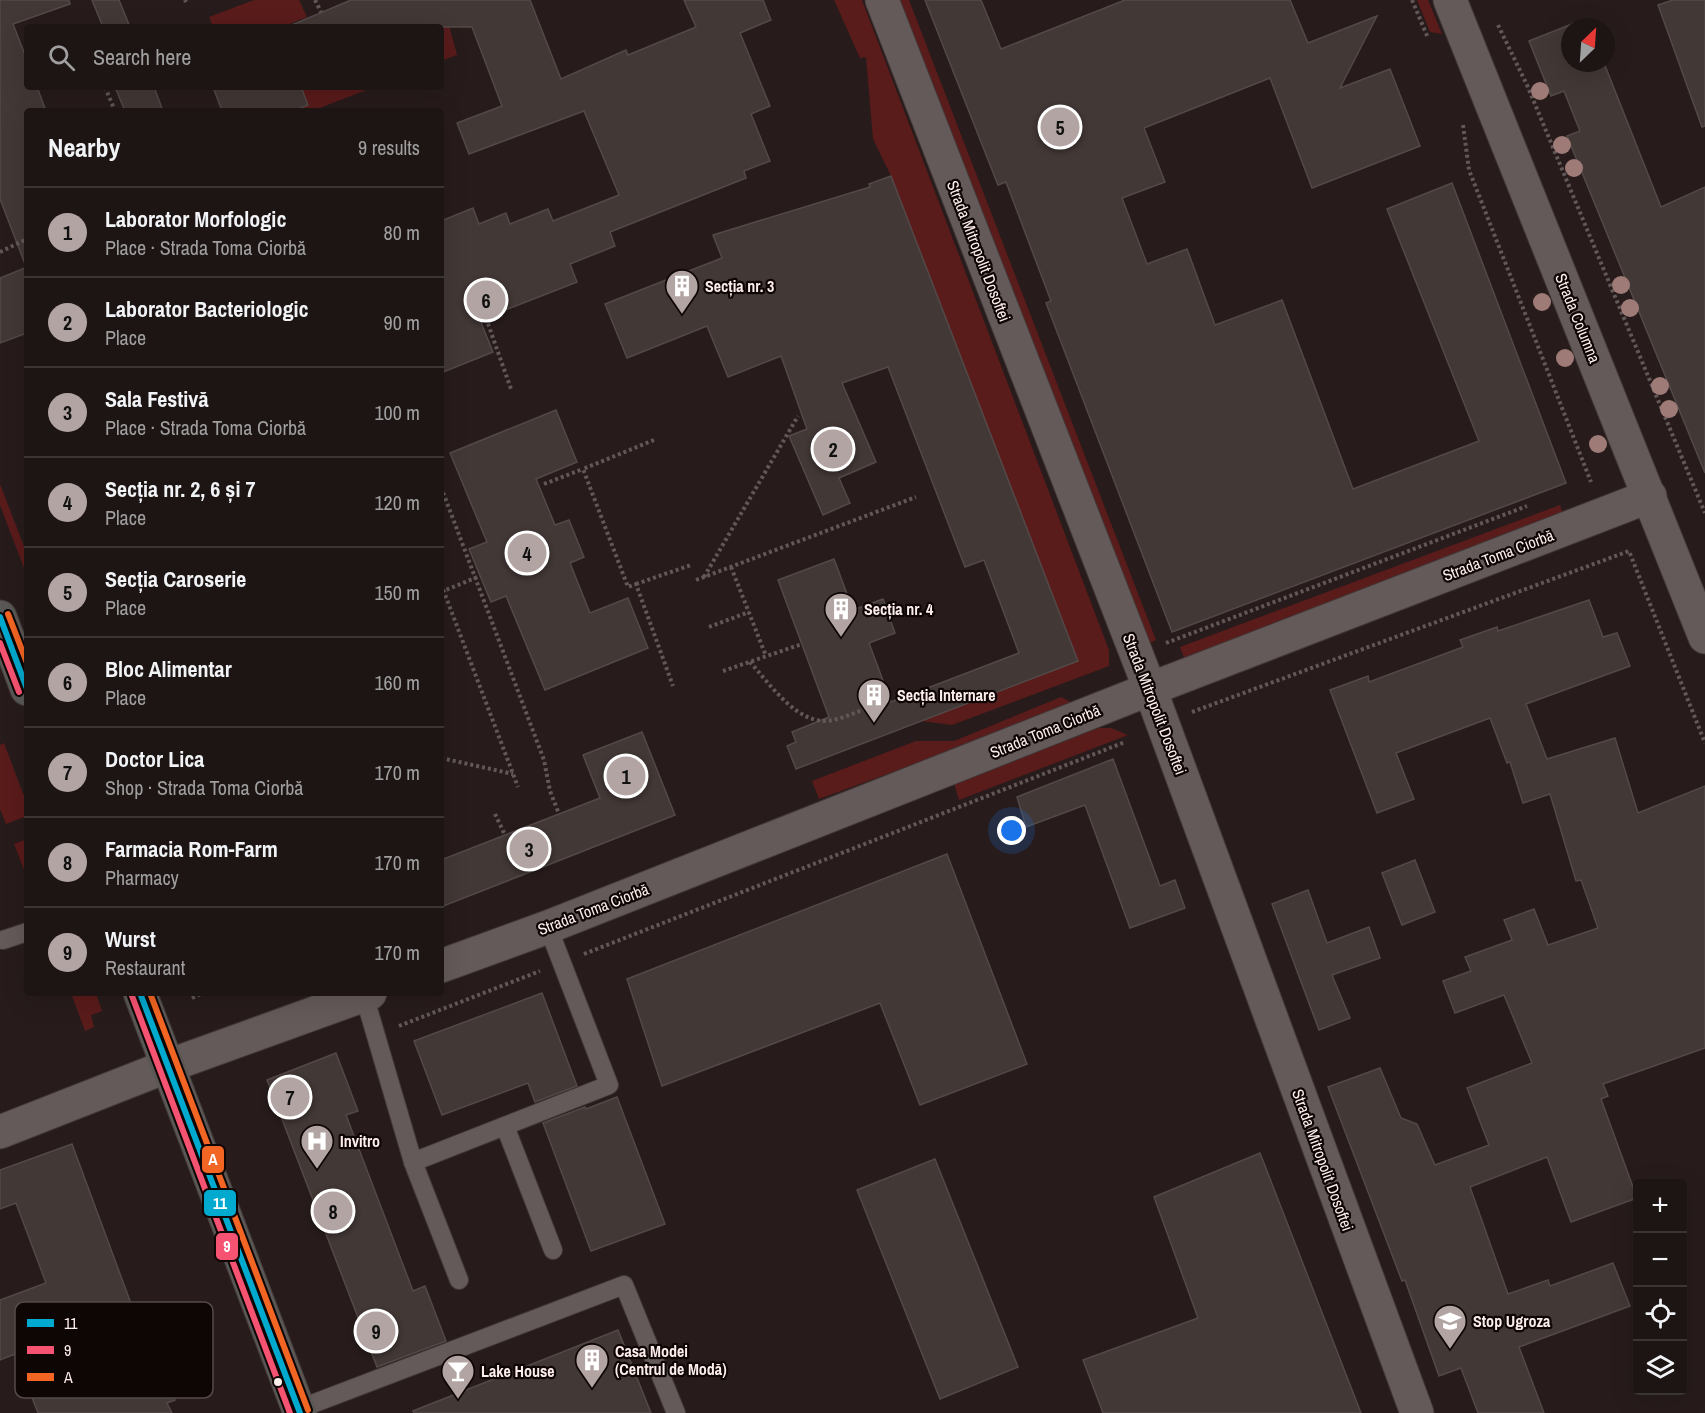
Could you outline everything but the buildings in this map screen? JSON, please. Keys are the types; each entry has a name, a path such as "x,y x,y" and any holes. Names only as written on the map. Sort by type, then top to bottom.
{"main road":[{"path":"0,617 24,681"},
{"path":"141,996 300,1411"}],"street":[{"name":"Strada Mitropolit Dosoftei","path":"882,0 1150,689 1417,1413"},
{"name":"Strada Columna","path":"1450,0 1705,637"},
{"name":"Strada Toma Ciorbă","path":"444,965 548,927 1150,689 1650,496"},
{"path":"0,1132 168,1065 361,996"}],"lane":[{"path":"412,1162 609,1085 548,927"},
{"path":"3,940 24,933"},
{"path":"367,996 375,1036 412,1162 459,1280"},
{"path":"505,1126 553,1250"},
{"path":"300,1411 624,1285 676,1413"}],"path":[{"path":"315,0 321,12"},
{"path":"1412,0 1431,44"},
{"path":"1495,19 1531,94 1705,513"},
{"path":"106,90 114,108"},
{"path":"1463,121 1469,170 1591,482 1600,478"},
{"path":"0,252 24,240"},
{"path":"486,318 511,389"},
{"path":"703,577 798,416"},
{"path":"544,484 654,440"},
{"path":"583,469 627,587 691,566"},
{"path":"444,494 478,577 544,760 550,791 559,814"},
{"path":"696,580 916,497"},
{"path":"1165,643 1535,503"},
{"path":"1186,715 1629,551 1705,743"},
{"path":"731,567 766,657"},
{"path":"444,591 478,577"},
{"path":"636,585 673,686"},
{"path":"444,597 518,787"},
{"path":"709,627 748,612"},
{"path":"723,671 802,644"},
{"path":"750,662 796,711 814,720 832,720 885,700"},
{"path":"375,1036 1125,742"},
{"path":"444,759 513,774"},
{"path":"495,814 505,835"},
{"path":"192,998 196,996"}],"shaded area":[{"path":"254,0 299,0 307,17 290,24 212,24 209,17"},
{"path":"442,0 457,55 444,60 444,24 442,24"},
{"path":"834,0 862,0 1109,650 1109,666 952,725 922,721 1077,661 891,176 873,139 866,57 860,58"},
{"path":"896,0 909,0 1156,640 1144,646"},
{"path":"1417,0 1428,0 1442,34 1430,32"},
{"path":"302,90 366,90 320,108 302,108 308,105"},
{"path":"0,484 24,546 24,568 0,505"},
{"path":"1560,505 1566,521 1186,663 1180,647"},
{"path":"1061,697 1076,705 819,799 812,781 916,741 954,741"},
{"path":"1099,728 1111,728 1128,735 959,800 954,783"},
{"path":"4,743 24,796 24,817 6,824 0,809 0,745"},
{"path":"24,840 24,869 14,844"},
{"path":"72,996 97,996 102,1011 91,1015 94,1027 85,1031"}],"transit line":[{"name":"A","path":"8,614 24,655"},
{"name":"11","path":"0,617 24,681"},
{"name":"9","path":"0,643 19,692"},
{"name":"9","path":"132,996 290,1413"},
{"name":"11","path":"141,996 300,1413"},
{"name":"A","path":"151,996 308,1410"}],"place":[{"name":"Secția Caroserie","path":"1060,127"},
{"name":"Bloc Alimentar","path":"486,300"},
{"name":"Secția nr. 3","path":"682,315"},
{"name":"Laborator Bacteriologic","path":"833,449"},
{"name":"Secția nr. 2, 6 și 7","path":"527,553"},
{"name":"Secția nr. 4","path":"841,638"},
{"name":"Secția Internare","path":"874,724"},
{"name":"Laborator Morfologic","path":"626,776"},
{"name":"Sala Festivă","path":"529,849"},
{"name":"Doctor Lica","path":"290,1097"},
{"name":"Invitro","path":"317,1170"},
{"name":"Farmacia Rom-Farm","path":"333,1211"},
{"name":"Wurst","path":"376,1331"},
{"name":"Stop Ugroza","path":"1450,1350"},
{"name":"Casa Modei (Centrul de Modă)","path":"592,1389"},
{"name":"Lake House","path":"458,1400"}]}
